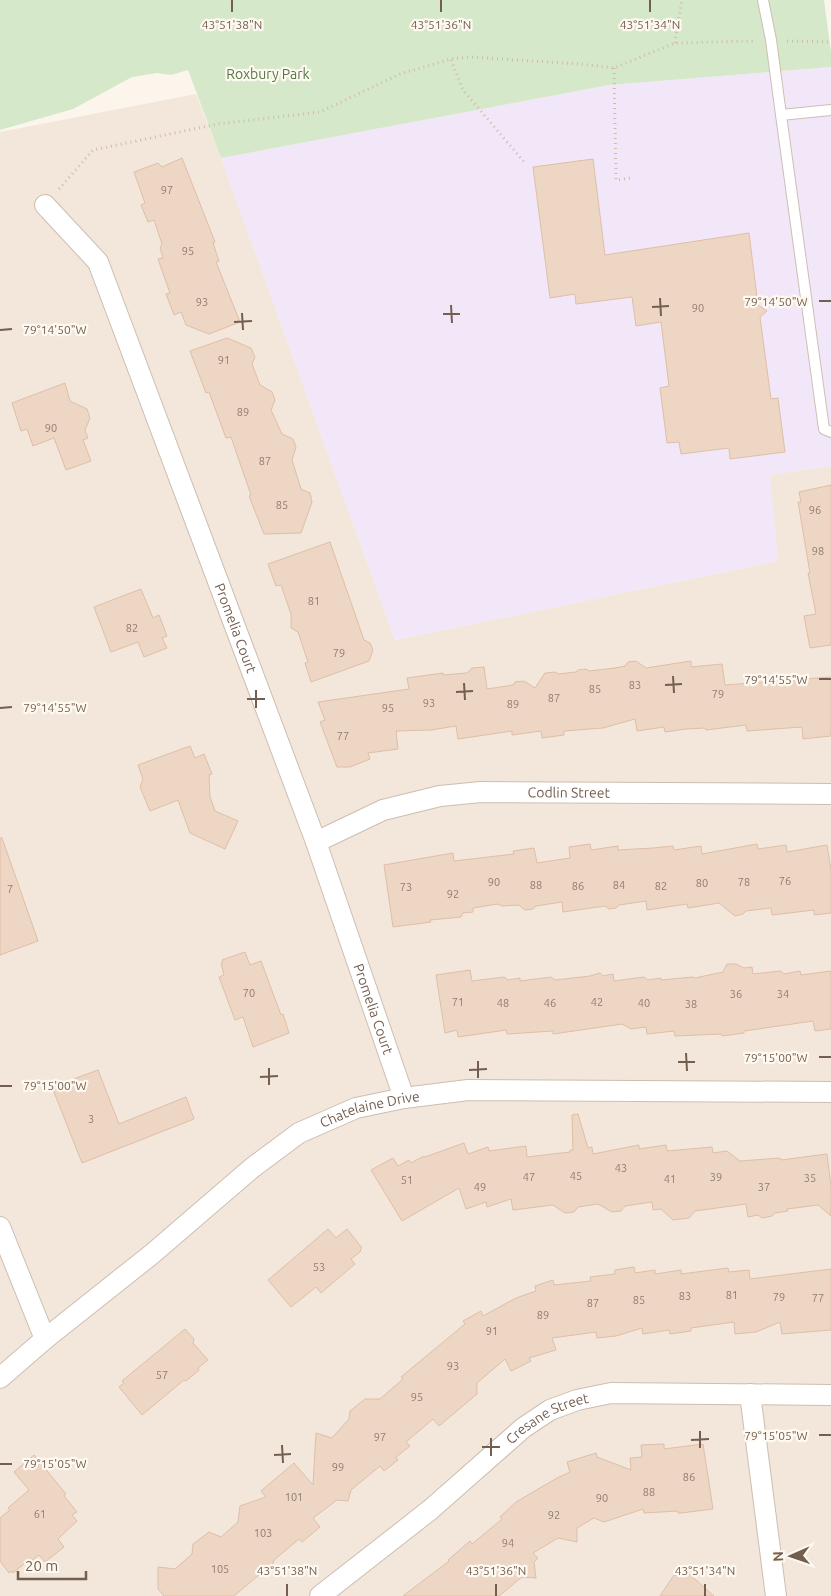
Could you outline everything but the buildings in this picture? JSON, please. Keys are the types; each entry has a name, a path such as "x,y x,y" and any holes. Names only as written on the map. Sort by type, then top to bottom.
{"street":[{"name":"Promelia Court","path":"45,205 98,262 316,842 404,1098"},
{"name":"Codlin Street","path":"316,842 383,810 440,796 481,792 831,794"},
{"name":"Chatelaine Drive","path":"0,1378 152,1254 252,1168 299,1133 356,1108 404,1098 468,1090 831,1092"},
{"path":"0,1227 45,1340"},
{"name":"Cresane Street","path":"320,1596 430,1510 523,1428 550,1410 577,1400 611,1393 831,1395"},
{"path":"750,1394 776,1596"}],"lane":[{"path":"763,0 771,40 824,429 831,432"},
{"path":"781,115 831,110"}],"path":[{"path":"675,44 682,0"},
{"path":"45,205 93,150 218,124 320,112 400,74 451,60 471,57 614,68 675,44 771,40 831,42"},
{"path":"451,60 463,90 524,162"},
{"path":"614,68 616,180 631,178"}],"shaded area":[{"path":"831,67 831,466 770,475 778,561 395,640 221,158 609,85"},
{"path":"196,94 221,158 395,640 778,561 769,475 831,466 831,1596 0,1596 0,132"}],"green space":[{"name":"Roxbury Park","path":"0,0 824,0 831,67 609,85 221,158 188,70 171,75 157,73 132,77 73,109 0,130"}]}
